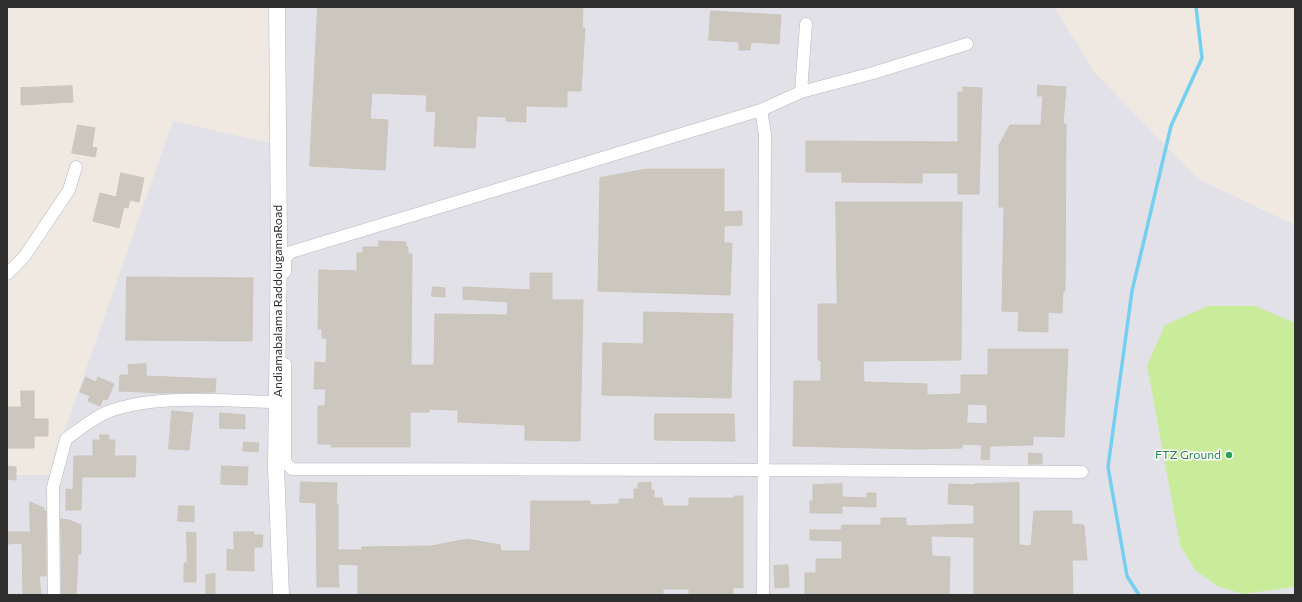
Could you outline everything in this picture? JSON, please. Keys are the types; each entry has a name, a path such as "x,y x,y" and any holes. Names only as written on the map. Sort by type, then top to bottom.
{"street":[{"name":"Andiamabalama RaddolugamaRoad","path":"277,7 279,251 276,467 281,595"},
{"path":"801,92 806,24"},
{"path":"967,44 873,73 801,92 761,110 291,252 285,258 285,462 292,469 1082,472"},
{"path":"761,110 765,134 763,595"},
{"path":"7,274 24,257 69,190 76,167"},
{"path":"54,595 53,487 66,439 111,410 144,402 277,402"}],"shaded area":[{"path":"284,7 1054,7 1095,73 1198,179 1295,225 1295,595 7,595 7,475 49,475 173,121 278,145"}],"green space":[{"name":"FTZ Ground","path":"1208,306 1255,306 1295,323 1295,584 1293,587 1243,594 1217,586 1195,570 1180,545 1147,365 1165,325"}],"building":[{"path":"318,7 583,7 582,28 585,28 581,91 567,91 567,107 526,106 526,122 506,121 506,117 477,116 475,148 434,146 436,112 426,111 427,95 372,93 370,119 388,120 385,170 310,166"},
{"path":"711,11 781,15 779,44 751,42 750,50 739,50 739,42 709,40"},
{"path":"1038,85 1066,87 1063,124 1066,124 1065,291 1063,291 1062,313 1048,312 1048,332 1018,331 1019,312 1002,311 1004,207 999,207 999,145 1010,125 1041,125 1043,96 1038,96"},
{"path":"72,86 73,102 21,105 21,88"},
{"path":"963,87 982,88 979,194 958,194 958,173 922,173 922,183 842,182 842,172 806,172 806,141 958,142 958,92 963,92"},
{"path":"78,125 95,128 92,147 97,148 95,157 72,153"},
{"path":"647,169 724,169 724,212 742,211 742,225 724,226 724,243 732,243 730,295 598,291 600,178"},
{"path":"121,173 144,178 139,202 130,200 128,208 124,207 119,228 93,221 100,193 116,197"},
{"path":"836,202 962,202 961,360 863,361 864,382 927,384 927,395 961,394 961,375 988,375 988,349 1068,349 1064,437 1033,436 1033,445 990,446 989,460 981,459 982,445 962,444 962,448 916,449 793,446 794,381 821,381 821,361 818,360 818,304 837,304","holes":["968,404 987,405 987,424 967,423"]},
{"path":"379,241 406,242 408,254 412,254 411,365 434,365 435,314 507,315 508,302 463,299 463,287 530,290 530,273 552,273 552,300 583,300 580,441 525,440 525,425 458,422 458,410 429,409 429,412 410,412 410,447 331,447 331,444 318,444 318,406 325,406 326,389 314,389 315,362 326,363 327,338 322,338 322,329 318,329 319,270 357,271 357,253 363,253 363,247 379,247"},
{"path":"127,277 253,278 252,341 126,340"},
{"path":"433,287 445,288 445,297 432,296"},
{"path":"644,312 733,314 731,398 602,395 603,343 643,344"},
{"path":"146,364 146,376 216,379 215,392 162,393 119,391 120,375 129,375 128,365"},
{"path":"86,377 96,382 98,377 114,384 107,400 103,399 100,406 88,401 90,396 80,392"},
{"path":"21,391 34,391 34,419 48,419 48,436 34,436 34,448 7,448 7,407 21,407"},
{"path":"172,411 193,413 189,450 169,449"},
{"path":"220,413 245,415 245,429 220,428"},
{"path":"655,414 734,414 735,441 655,440"},
{"path":"100,435 109,435 109,440 115,440 114,456 136,456 135,477 82,477 81,510 66,510 66,489 73,490 74,456 93,456 93,440 100,440"},
{"path":"244,442 259,443 258,452 243,451"},
{"path":"1029,453 1042,454 1042,464 1029,464"},
{"path":"7,466 16,467 16,480 7,479"},
{"path":"222,466 248,467 247,485 221,484"},
{"path":"301,482 337,483 336,504 338,504 338,550 362,550 362,547 432,546 467,539 500,545 501,551 530,551 531,501 590,501 590,505 619,504 619,499 634,499 634,489 638,489 638,483 651,482 651,490 654,490 654,498 662,498 663,506 689,506 689,498 734,498 734,496 743,496 743,588 733,587 733,595 689,595 689,589 663,589 663,595 358,595 358,565 338,564 339,587 317,587 316,503 300,502"},
{"path":"1019,483 1019,545 1031,546 1034,511 1072,511 1072,524 1084,525 1087,560 1072,560 1073,595 974,595 974,537 931,536 932,556 950,557 949,595 805,595 805,573 816,573 816,559 842,559 842,541 810,540 810,530 841,530 842,525 881,525 881,518 906,518 906,525 909,526 974,524 974,505 948,504 949,484 975,485"},
{"path":"842,484 842,497 867,498 867,493 876,493 876,507 842,506 842,513 810,513 810,501 813,501 813,485"},
{"path":"30,502 44,508 44,511 46,511 46,576 39,576 41,594 23,595 22,543 7,544 7,532 30,532"},
{"path":"179,506 194,506 194,522 178,521"},
{"path":"61,519 69,520 81,525 81,554 78,554 76,595 62,595"},
{"path":"187,532 196,533 196,582 184,582 184,563 187,563"},
{"path":"234,532 254,532 254,535 263,535 262,547 254,547 254,571 227,570 227,549 234,550"},
{"path":"788,565 789,587 775,588 774,566"},
{"path":"215,574 215,595 206,595 206,575"}],"waterway":[{"path":"1139,595 1127,576 1108,467 1132,291 1171,126 1202,58 1196,7"}],"place":[{"name":"FTZ Ground","path":"1229,455"}]}
